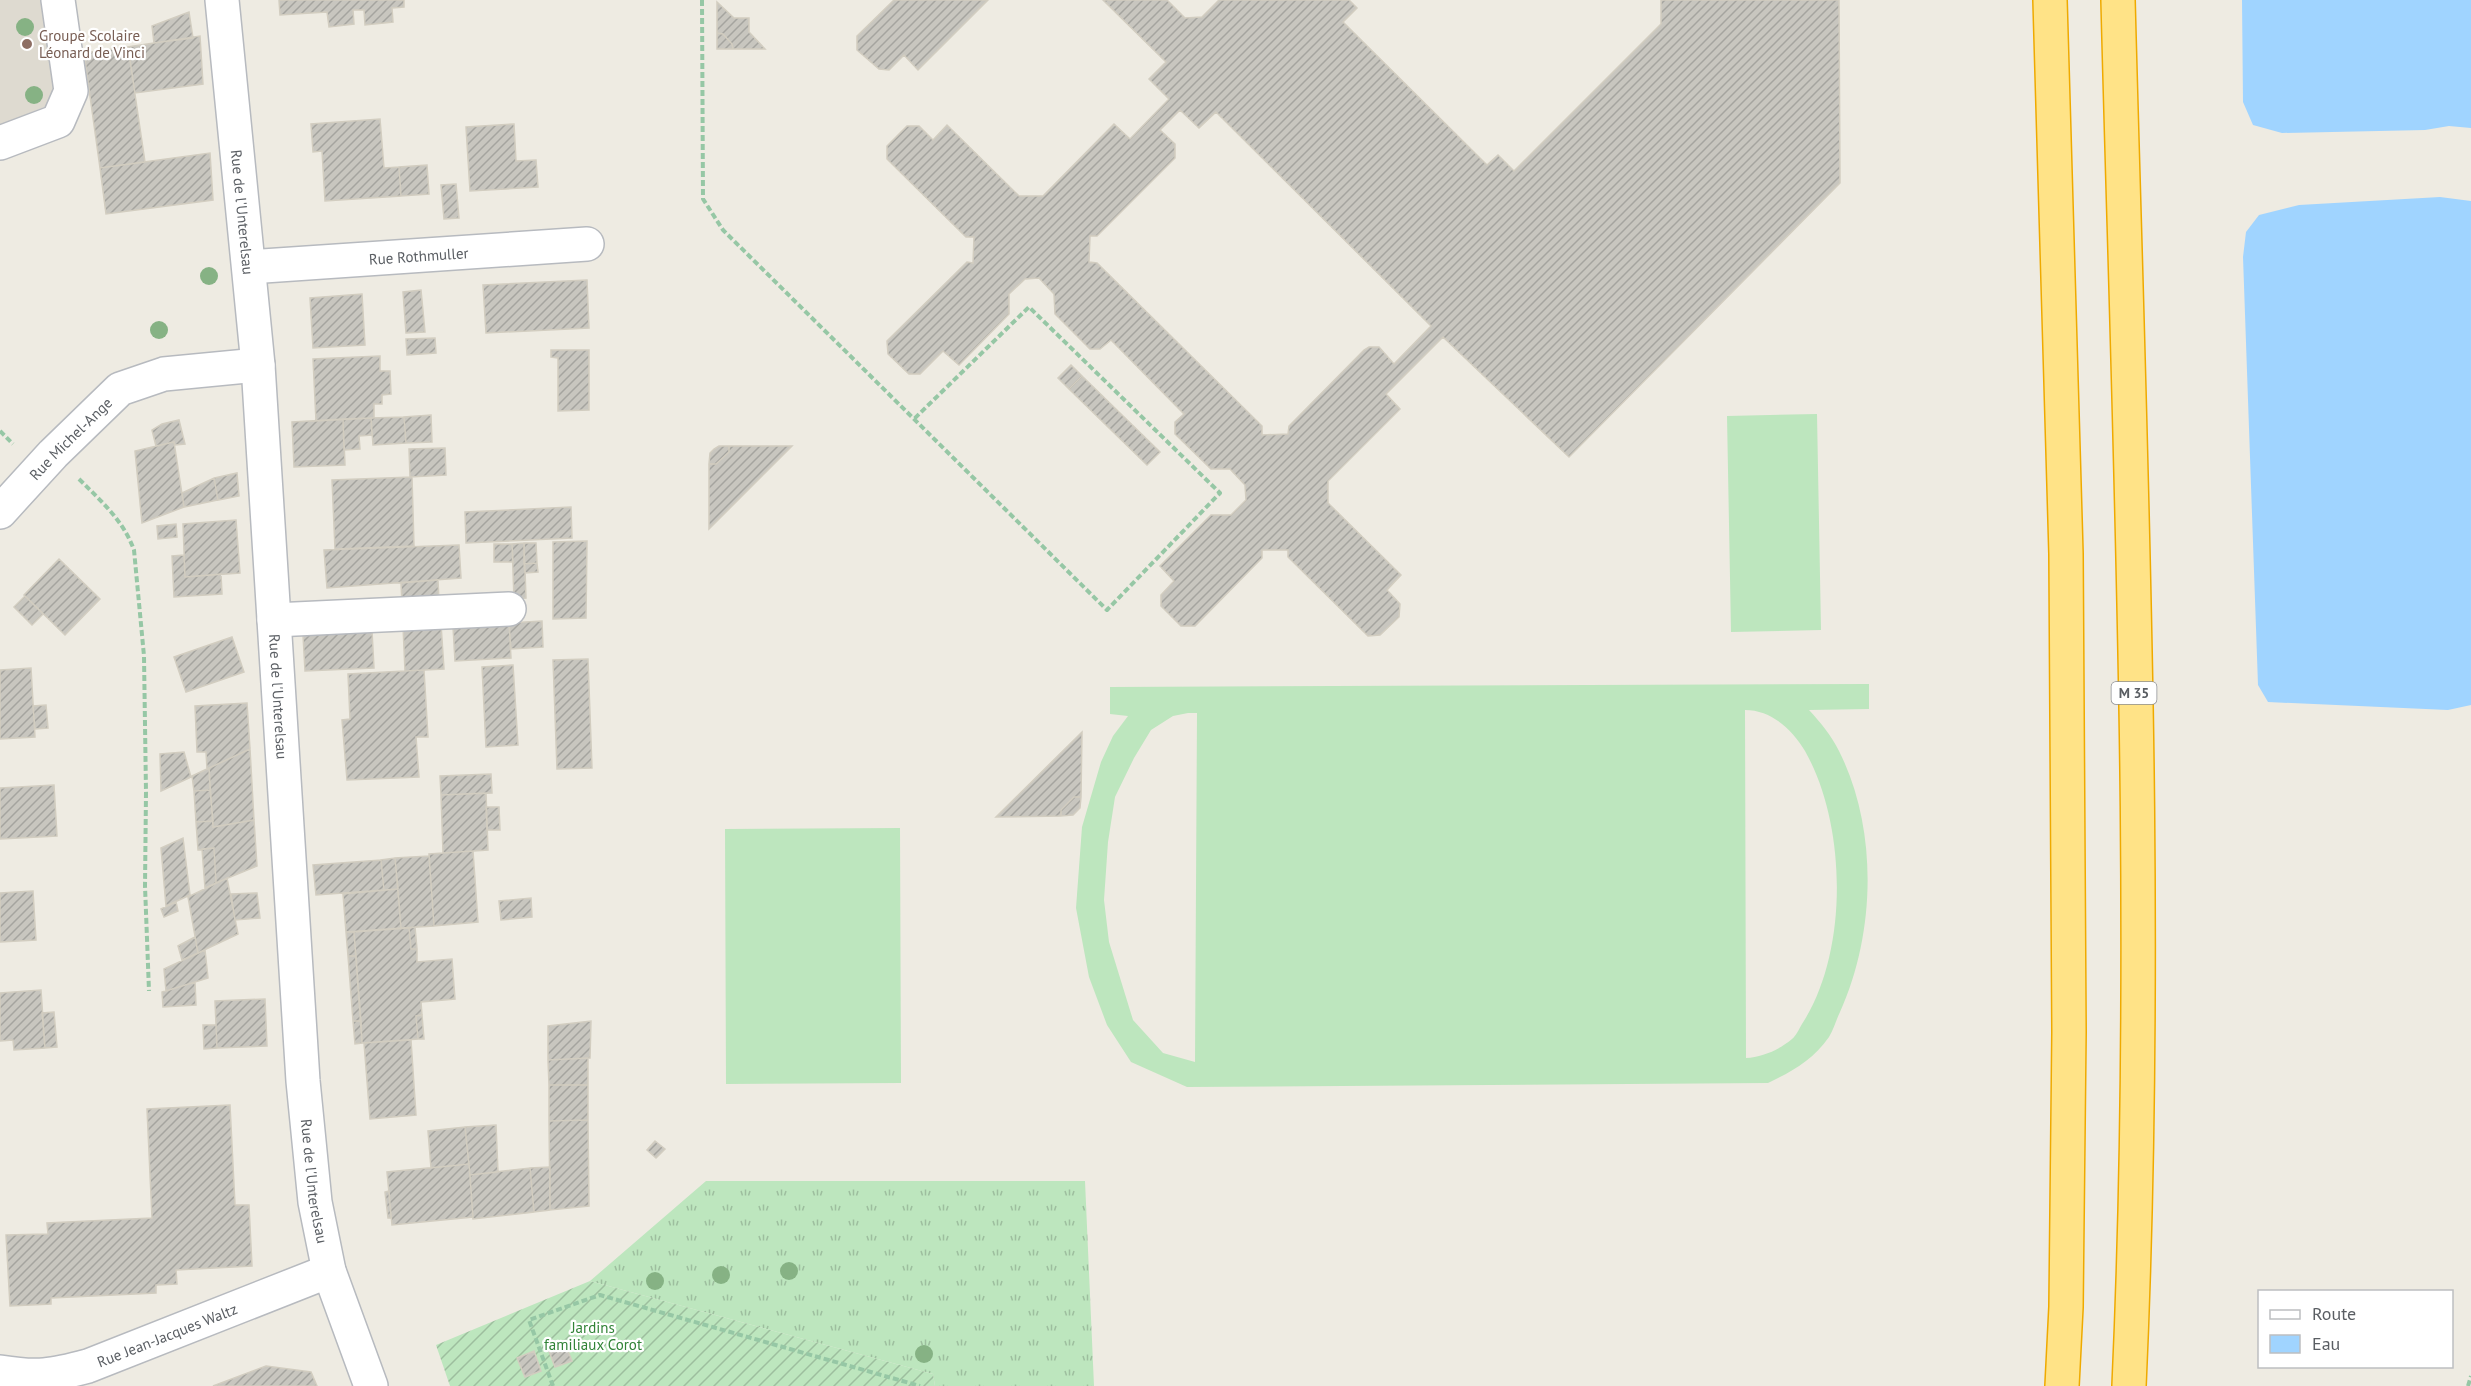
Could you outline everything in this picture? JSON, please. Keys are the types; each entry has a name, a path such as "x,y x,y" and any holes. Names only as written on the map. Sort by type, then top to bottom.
{"highway":[{"path":"2050,0 2066,554 2069,1032 2066,1307 2062,1386"},
{"name":"M 35","path":"2118,0 2132,553 2139,1034 2134,1278 2129,1386"}],"street":[{"path":"0,143 57,121 71,91 58,0"},
{"name":"Rue de l'Unterelsau","path":"222,0 258,365 303,1081 315,1202 329,1271 371,1386"},
{"name":"Rue Rothmuller","path":"249,267 586,244"},
{"name":"Rue Michel-Ange","path":"0,512 53,454 120,389 164,374 258,365"},
{"path":"274,620 509,609"},
{"name":"Rue Jean-Jacques Waltz","path":"0,1372 25,1376 50,1376 87,1366 329,1271"}],"path":[{"path":"702,0 703,199 723,230 1107,610 1220,493 1029,307 914,419"},
{"path":"53,454 114,514 128,534 134,550 144,656 145,886 149,991"},
{"path":"553,1386 529,1320 600,1295 920,1386"},
{"path":"2468,1386 2471,1376"}],"shaded area":[{"name":"Groupe Scolaire Léonard de Vinci","path":"0,0 49,0 61,88 54,103 0,125"}],"green space":[{"path":"1817,414 1821,630 1731,632 1727,416"},
{"path":"1869,684 1869,709 1809,710 1833,740 1852,781 1861,813 1866,847 1868,881 1861,949 1852,981 1832,1031 1823,1045 1809,1058 1768,1083 1187,1087 1131,1062 1107,1025 1089,977 1076,908 1082,827 1101,762 1113,736 1128,716 1110,714 1110,687","holes":["1745,710 1764,713 1780,722 1794,735 1805,751 1819,781 1829,815 1835,851 1837,888 1835,925 1828,961 1817,995 1802,1024 1793,1038 1776,1050 1746,1058","1197,713 1195,1062 1163,1053 1133,1020 1109,942 1104,900 1108,842 1115,797 1151,730 1173,716"]},
{"path":"900,828 901,1083 726,1084 725,829"},
{"path":"706,1181 1085,1181 1094,1386 935,1386 933,1374 590,1281"},
{"name":"Jardins familiaux Corot","path":"590,1281 933,1374 935,1386 450,1386 436,1345"}],"water":[{"path":"2242,0 2471,0 2471,128 2449,126 2425,130 2282,133 2253,125 2243,102"},
{"path":"2440,197 2471,201 2471,705 2448,710 2268,702 2258,685 2243,257 2246,232 2259,215 2299,205"}],"building":[{"path":"279,0 404,0 404,7 392,8 393,22 365,25 364,10 353,10 354,24 329,27 327,12 280,15"},
{"path":"894,0 988,0 918,70 904,55 889,70 879,69 857,50 857,36"},
{"path":"1103,0 1167,0 1185,18 1202,17 1219,0 1349,0 1357,8 1343,22 1487,165 1498,155 1514,171 1661,24 1661,0 1839,0 1840,183 1569,457 1443,337 1386,394 1400,409 1328,481 1328,503 1401,575 1387,590 1400,604 1399,617 1380,635 1368,636 1288,557 1288,550 1262,550 1262,558 1195,626 1181,626 1161,606 1161,595 1174,581 1160,566 1211,515 1231,515 1246,500 1245,485 1230,469 1211,469 1175,434 1175,422 1184,414 1111,340 1100,349 1090,349 1055,314 1054,294 1039,278 1025,279 1009,294 1009,314 959,365 943,351 920,374 909,374 888,354 887,341 967,262 973,263 974,237 966,237 887,159 887,146 907,126 919,126 933,140 947,125 1019,196 1043,196 1114,124 1130,139 1169,99 1149,79 1166,62","holes":["1180,110 1199,128 1216,112 1431,326 1394,364 1379,347 1369,347 1364,350 1289,426 1288,434 1262,435 1262,426 1097,263 1089,262 1090,236 1097,236 1175,158 1175,144 1160,130"]},
{"path":"717,2 734,18 749,18 749,32 765,49 733,49 732,44 723,34 717,33"},
{"path":"189,12 193,38 154,43 152,26"},
{"path":"717,33 723,34 732,44 733,49 717,49"},
{"path":"200,36 203,84 135,93 128,47"},
{"path":"128,47 145,162 100,168 84,53"},
{"path":"380,119 384,168 399,167 401,196 325,201 322,151 313,152 311,124"},
{"path":"514,124 516,161 536,160 538,187 470,191 466,127"},
{"path":"210,153 213,200 106,214 100,168"},
{"path":"427,165 429,194 401,196 399,167"},
{"path":"456,184 459,218 444,219 441,185"},
{"path":"587,280 589,328 486,333 483,285"},
{"path":"421,290 425,332 406,333 403,292"},
{"path":"362,294 365,345 313,348 310,298"},
{"path":"435,338 436,353 407,355 406,339"},
{"path":"551,350 589,350 589,410 558,411 558,358 551,357"},
{"path":"380,356 380,371 390,371 391,394 382,395 382,404 374,404 374,418 316,421 313,359"},
{"path":"1071,365 1082,376 1069,389 1058,378"},
{"path":"1082,376 1160,452 1147,465 1069,389"},
{"path":"431,415 432,442 406,443 404,417"},
{"path":"404,417 406,443 373,445 371,418"},
{"path":"371,418 372,435 359,436 360,449 344,450 343,419"},
{"path":"343,419 345,465 294,467 292,422"},
{"path":"179,420 185,444 175,445 174,442 156,446 152,430 162,424"},
{"path":"174,442 184,507 142,523 135,451"},
{"path":"719,446 729,446 729,452 716,464 709,464 710,453 714,449"},
{"path":"729,446 792,446 709,529 709,464 716,464 729,452"},
{"path":"445,448 446,475 410,477 409,449"},
{"path":"237,473 239,496 218,500 214,478"},
{"path":"412,477 414,546 335,549 332,480"},
{"path":"214,478 218,500 184,507 182,493"},
{"path":"571,507 572,538 466,543 465,512"},
{"path":"236,520 240,573 185,577 183,524"},
{"path":"176,524 177,537 158,539 157,526"},
{"path":"587,541 586,618 553,619 553,542"},
{"path":"524,543 536,543 537,563 524,564"},
{"path":"524,543 526,598 514,599 512,544"},
{"path":"494,544 512,544 513,562 494,562"},
{"path":"459,545 461,578 327,588 324,550"},
{"path":"184,555 185,577 221,574 222,594 174,597 172,556"},
{"path":"59,559 100,599 65,635 24,595"},
{"path":"537,563 538,572 525,573 524,564"},
{"path":"438,580 439,602 402,603 401,583"},
{"path":"25,596 43,614 32,625 14,607"},
{"path":"542,621 543,647 511,649 509,623"},
{"path":"509,623 511,658 455,661 453,627"},
{"path":"441,624 444,669 405,671 403,626"},
{"path":"372,631 374,668 305,671 303,635"},
{"path":"232,637 244,672 186,692 174,657"},
{"path":"588,659 592,768 557,769 553,660"},
{"path":"513,665 518,745 486,747 482,667"},
{"path":"31,668 35,737 0,739 0,670"},
{"path":"424,670 428,737 416,737 419,777 347,780 342,720 350,719 348,674"},
{"path":"247,703 250,749 207,769 206,752 197,752 195,706"},
{"path":"46,705 48,728 35,729 33,706"},
{"path":"1082,732 1081,797 1074,797 1061,810 1061,816 996,817"},
{"path":"250,749 254,820 213,827 209,768"},
{"path":"184,752 191,777 161,791 160,754"},
{"path":"209,768 210,790 194,791 192,776"},
{"path":"491,774 492,793 441,795 440,776"},
{"path":"54,785 57,836 0,839 0,788"},
{"path":"210,790 213,821 196,822 194,791"},
{"path":"486,793 488,850 443,853 441,795"},
{"path":"1074,797 1081,797 1080,808 1073,815 1061,816 1061,810"},
{"path":"486,807 499,807 500,830 487,830"},
{"path":"254,820 257,866 216,883 214,848 198,850 196,822 213,821 213,827"},
{"path":"183,838 190,895 166,906 161,848"},
{"path":"214,848 216,883 205,888 202,849"},
{"path":"473,851 478,922 434,926 429,854"},
{"path":"429,856 434,926 401,928 395,858"},
{"path":"395,858 398,889 384,890 381,860"},
{"path":"381,860 384,890 316,895 313,865"},
{"path":"227,878 238,934 198,953 188,897"},
{"path":"398,889 401,928 346,932 343,894"},
{"path":"33,891 36,940 0,942 0,893"},
{"path":"257,893 260,918 235,920 231,894"},
{"path":"531,898 532,917 501,920 499,901"},
{"path":"176,902 178,911 164,917 161,909"},
{"path":"415,927 417,949 411,949 409,928"},
{"path":"409,928 411,949 417,949 417,962 452,959 455,999 421,1002 422,1015 416,1016 418,1039 362,1043 354,932"},
{"path":"346,932 354,932 356,956 348,956"},
{"path":"195,937 198,953 182,960 178,946"},
{"path":"205,950 208,978 166,991 164,969"},
{"path":"348,956 356,956 361,1021 353,1021"},
{"path":"195,982 196,1005 163,1007 162,992"},
{"path":"41,990 45,1048 14,1050 13,1040 0,1041 0,993"},
{"path":"265,999 267,1046 217,1048 215,1001"},
{"path":"54,1012 57,1047 45,1048 42,1013"},
{"path":"422,1015 424,1039 418,1039 416,1016"},
{"path":"353,1021 361,1021 362,1043 355,1044"},
{"path":"591,1021 590,1058 548,1060 548,1026"},
{"path":"203,1025 216,1025 217,1048 204,1049"},
{"path":"411,1040 416,1115 370,1119 364,1043"},
{"path":"588,1058 588,1085 549,1085 548,1060"},
{"path":"549,1085 588,1085 588,1120 549,1121"},
{"path":"230,1105 235,1205 249,1205 252,1266 176,1270 177,1284 156,1285 156,1293 51,1298 51,1304 10,1306 6,1235 48,1234 47,1223 152,1218 147,1109"},
{"path":"588,1120 589,1206 550,1210 549,1121"},
{"path":"496,1125 498,1172 470,1175 465,1127"},
{"path":"465,1127 469,1164 431,1168 428,1131"},
{"path":"655,1141 665,1149 656,1158 647,1150"},
{"path":"469,1164 473,1217 392,1225 387,1172"},
{"path":"550,1167 550,1210 534,1212 530,1168"},
{"path":"530,1168 534,1212 473,1219 470,1175"},
{"path":"389,1191 391,1218 388,1218 385,1192"},
{"path":"564,1341 572,1361 555,1367 547,1346"},
{"path":"534,1351 541,1371 525,1377 517,1358"},
{"path":"266,1366 311,1372 317,1386 213,1386"}],"place":[{"name":"Groupe Scolaire Léonard de Vinci","path":"27,44"}]}
